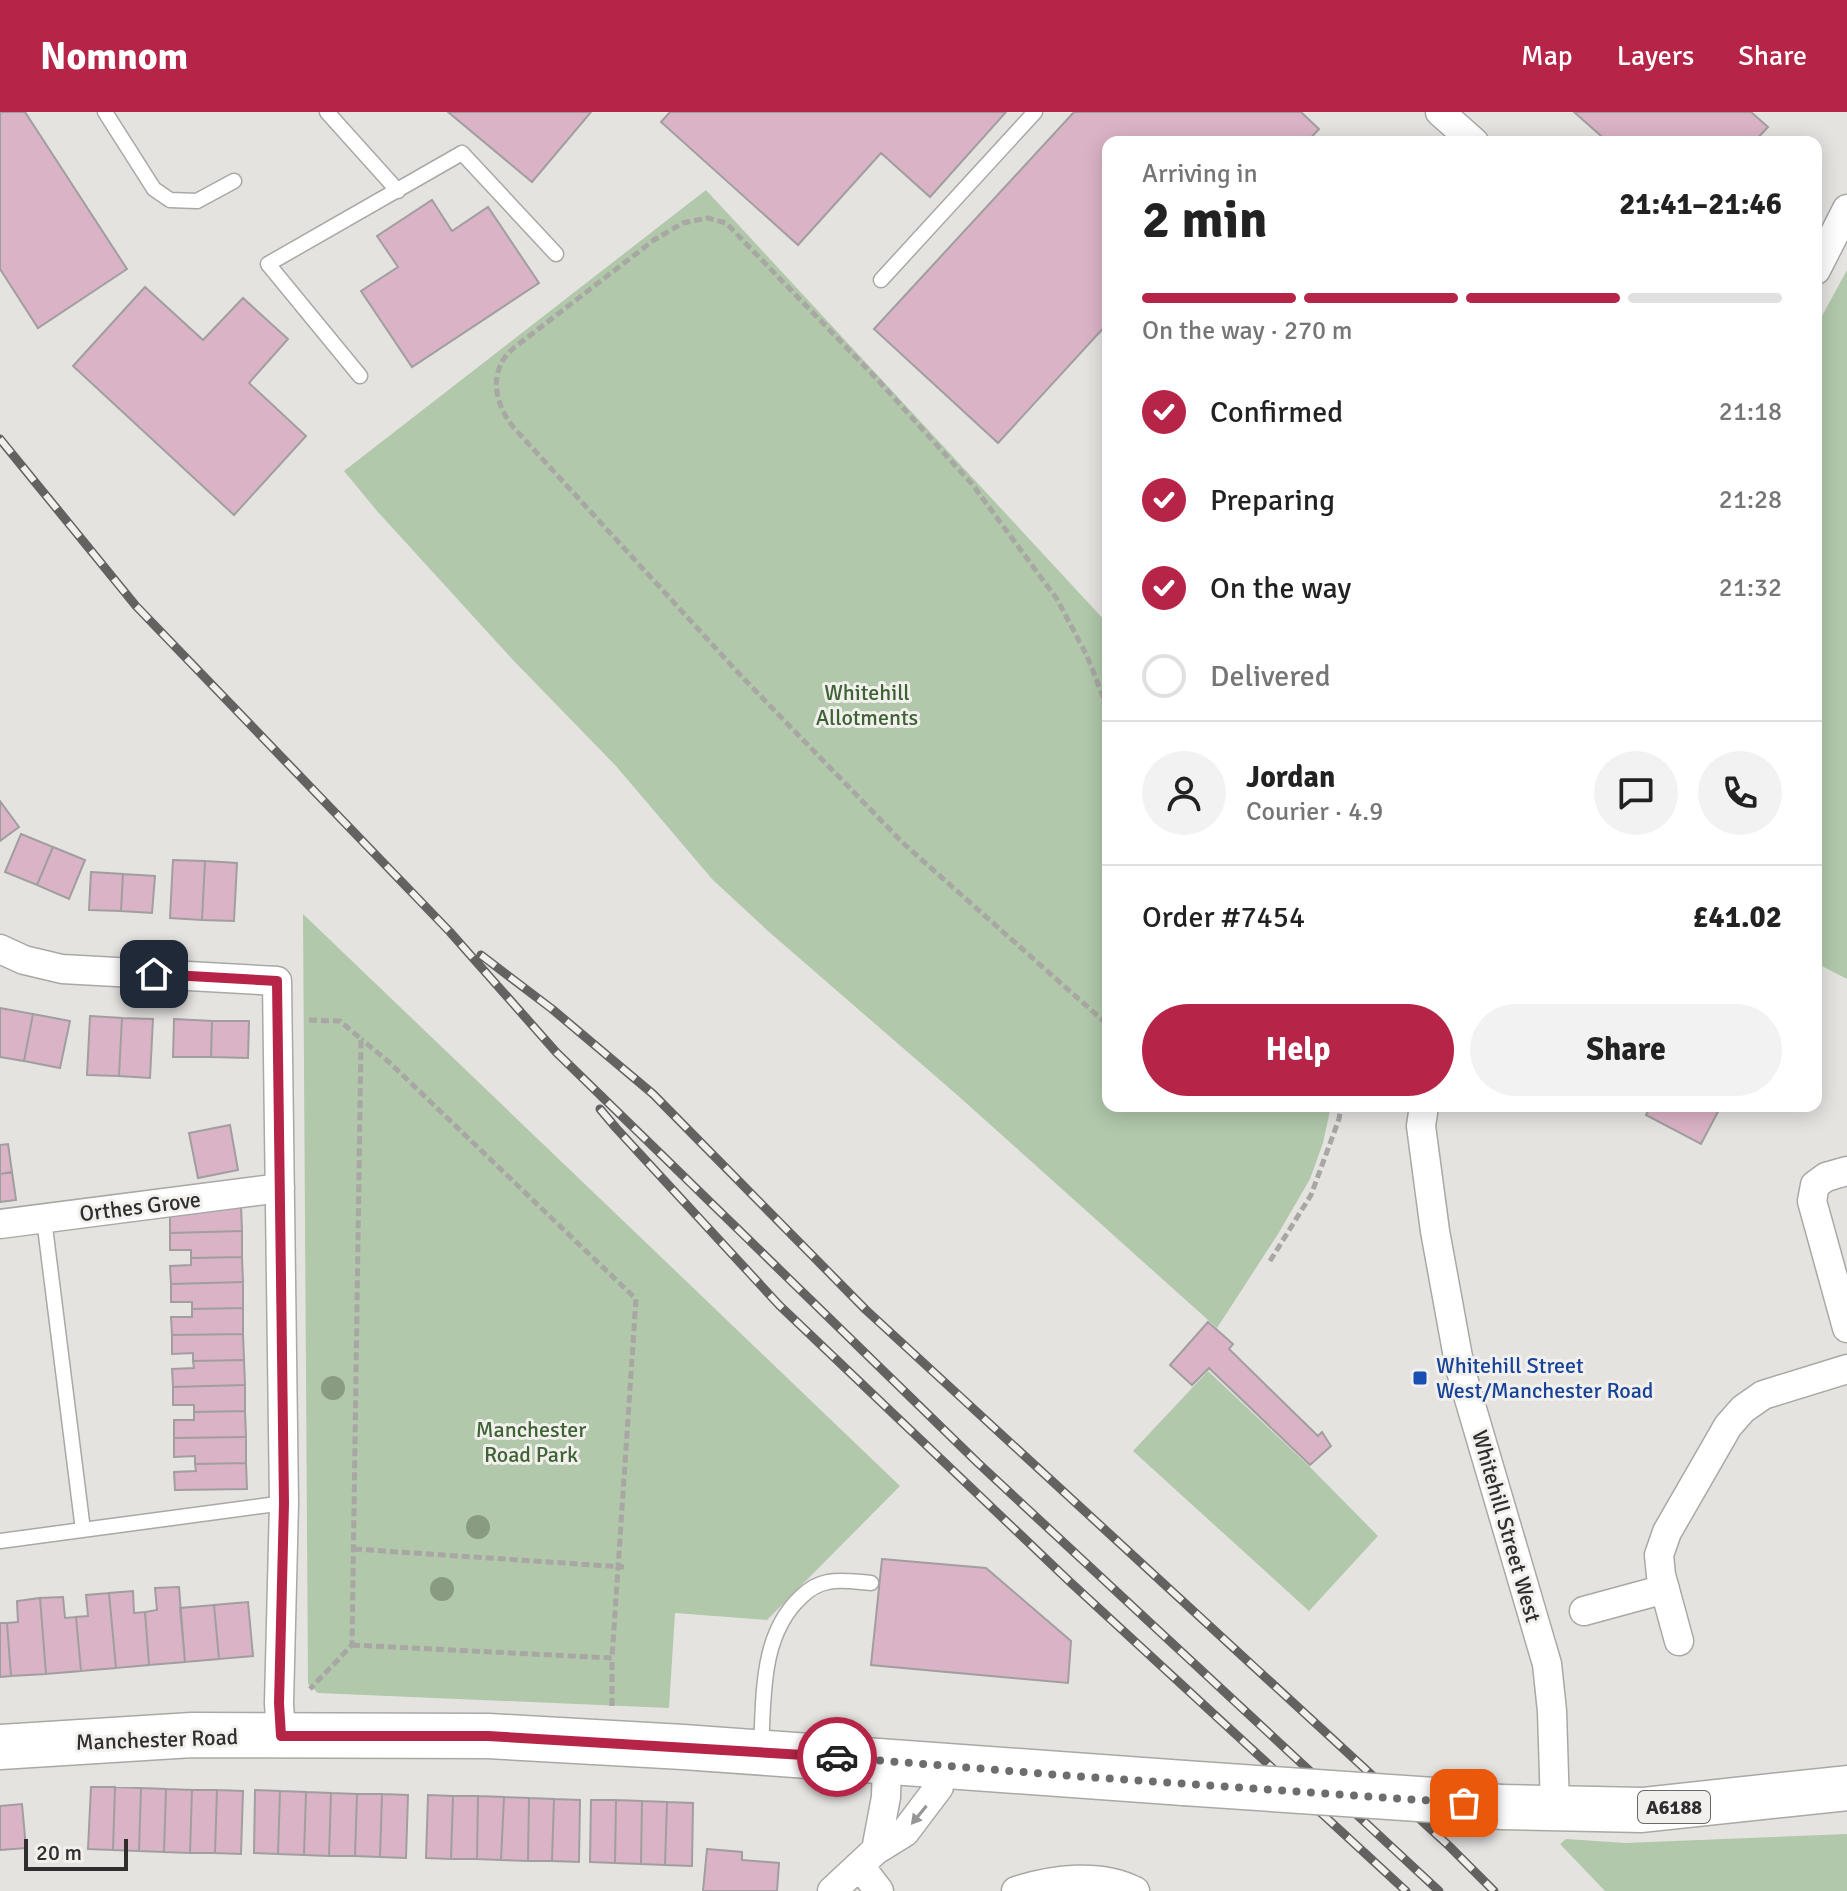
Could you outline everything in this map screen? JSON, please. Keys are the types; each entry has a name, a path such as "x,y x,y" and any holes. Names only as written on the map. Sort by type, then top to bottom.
{"main road":[{"name":"Manchester Road","path":"0,1747 192,1735 280,1719 488,1736 940,1764 1501,1807 1642,1810 1847,1788"}],"street":[{"path":"1440,112 1467,136"},
{"path":"1822,258 1847,209"},
{"path":"0,949 24,960 62,969 277,981 284,1503 280,1719"},
{"name":"Whitehill Street West","path":"1423,1112 1421,1126 1435,1231 1460,1368 1547,1664 1555,1807"},
{"path":"1847,1171 1826,1177 1815,1185 1812,1201 1847,1328"},
{"name":"Orthes Grove","path":"0,1224 280,1188"},
{"path":"1679,1641 1659,1555 1662,1543 1734,1418 1763,1395 1847,1369"},
{"path":"1584,1611 1665,1589"},
{"path":"879,1891 868,1858 886,1797 887,1761"},
{"path":"832,1891 868,1858 905,1832 939,1787 940,1764"},
{"path":"1016,1891 1046,1883 1094,1880 1109,1881 1135,1891"}],"lane":[{"path":"105,112 154,189 170,200 197,201 234,181"},
{"path":"327,112 398,191"},
{"path":"881,280 1035,112"},
{"path":"360,376 268,264 462,153 556,254"},
{"path":"44,1219 83,1530"},
{"path":"0,1541 284,1503"},
{"path":"761,1752 765,1677 770,1651 790,1608 809,1590 825,1582 871,1583"}],"path":[{"path":"1102,694 1087,656 1057,599 972,484 876,378 726,223 708,218 683,223 654,240 508,352 496,381 496,393 505,418 743,678 893,833 1102,1020"},
{"path":"278,1020 340,1021 389,1062 636,1299 631,1424 612,1658 612,1705"},
{"path":"280,1719 352,1645 361,1039"},
{"path":"1270,1261 1311,1195 1340,1112"},
{"path":"354,1549 620,1567"},
{"path":"352,1645 612,1658"}],"green space":[{"name":"Whitehill Allotments","path":"706,190 1102,618 1102,1112 1330,1112 1310,1179 1217,1328 712,879 616,766 513,660 344,471"},
{"path":"1847,270 1847,979 1822,966 1822,316"},
{"name":"Manchester Road Park","path":"303,914 900,1486 767,1620 675,1613 669,1708 318,1693 308,1684"},
{"path":"1208,1371 1378,1536 1309,1611 1133,1451"},
{"path":"1847,1834 1847,1891 1605,1891 1560,1844 1566,1839 1625,1843"}],"building":[{"path":"0,112 25,112 127,269 38,328 0,269"},
{"path":"448,112 591,112 532,182"},
{"path":"670,112 1006,112 930,197 881,153 798,245 661,122"},
{"path":"1074,112 1301,112 1319,129 1313,136 1102,136 1102,330 998,443 874,329"},
{"path":"1574,112 1751,112 1768,127 1760,136 1601,136"},
{"path":"432,200 452,231 488,207 539,283 412,367 361,291 398,267 377,236"},
{"path":"145,287 203,340 243,298 288,339 249,383 306,436 234,515 73,366"},
{"path":"0,801 19,827 0,841"},
{"path":"21,834 53,847 37,885 5,872"},
{"path":"53,847 85,860 69,899 37,885"},
{"path":"173,860 205,861 202,920 170,918"},
{"path":"205,861 237,863 234,921 202,920"},
{"path":"91,872 123,874 121,911 89,910"},
{"path":"123,874 155,876 152,913 121,911"},
{"path":"0,1008 33,1014 24,1061 0,1057"},
{"path":"33,1014 70,1021 60,1068 24,1061"},
{"path":"90,1016 122,1018 119,1076 87,1075"},
{"path":"122,1018 153,1019 150,1078 119,1076"},
{"path":"174,1019 212,1021 211,1057 173,1057"},
{"path":"212,1021 249,1021 248,1058 211,1057"},
{"path":"1647,1112 1718,1112 1701,1144 1646,1115"},
{"path":"230,1125 238,1170 198,1178 189,1133"},
{"path":"8,1144 12,1172 0,1174 0,1145"},
{"path":"12,1172 16,1200 0,1202 0,1174"},
{"path":"241,1205 242,1231 170,1233 170,1214 190,1214 190,1206"},
{"path":"242,1231 242,1257 191,1258 191,1250 170,1250 170,1233"},
{"path":"242,1257 243,1282 171,1284 170,1266 191,1265 191,1258"},
{"path":"243,1282 243,1308 192,1309 192,1302 171,1302 171,1284"},
{"path":"243,1308 243,1334 172,1335 171,1317 192,1317 192,1309"},
{"path":"1208,1322 1233,1344 1229,1349 1318,1436 1322,1432 1331,1446 1310,1465 1209,1368 1192,1385 1170,1365"},
{"path":"243,1334 244,1360 193,1361 193,1353 172,1354 172,1335"},
{"path":"244,1360 245,1385 173,1387 172,1369 194,1368 193,1361"},
{"path":"245,1385 245,1411 194,1412 194,1405 173,1405 173,1387"},
{"path":"245,1411 246,1437 174,1438 174,1420 194,1420 194,1412"},
{"path":"246,1437 246,1463 195,1464 195,1456 174,1457 174,1438"},
{"path":"246,1463 247,1489 175,1490 174,1472 196,1471 195,1464"},
{"path":"882,1559 986,1568 1071,1641 1068,1683 871,1665"},
{"path":"179,1587 185,1662 149,1665 145,1612 157,1610 155,1588"},
{"path":"133,1591 134,1613 145,1612 149,1665 116,1668 109,1593"},
{"path":"109,1593 116,1668 81,1671 76,1617 88,1616 86,1595"},
{"path":"63,1597 65,1618 76,1617 81,1671 46,1674 40,1598"},
{"path":"40,1598 46,1674 11,1676 7,1623 18,1622 17,1601"},
{"path":"248,1602 253,1656 219,1659 214,1605"},
{"path":"214,1605 219,1659 185,1662 180,1608"},
{"path":"0,1623 7,1623 11,1676 0,1677"},
{"path":"91,1787 115,1787 113,1850 88,1849"},
{"path":"115,1787 141,1788 139,1851 113,1850"},
{"path":"141,1788 166,1789 164,1852 139,1851"},
{"path":"166,1789 192,1790 190,1853 164,1852"},
{"path":"192,1790 217,1790 215,1853 190,1853"},
{"path":"217,1790 243,1791 241,1854 215,1853"},
{"path":"255,1790 280,1791 278,1854 254,1853"},
{"path":"280,1791 306,1792 304,1855 278,1854"},
{"path":"306,1792 331,1793 329,1856 304,1855"},
{"path":"331,1793 357,1794 355,1856 329,1856"},
{"path":"357,1794 382,1794 380,1857 355,1856"},
{"path":"382,1794 408,1795 406,1858 380,1857"},
{"path":"428,1795 453,1796 451,1859 426,1858"},
{"path":"453,1796 478,1796 477,1859 451,1859"},
{"path":"478,1796 504,1797 501,1860 477,1859"},
{"path":"504,1797 529,1798 528,1861 501,1860"},
{"path":"529,1798 554,1799 552,1861 528,1861"},
{"path":"554,1799 580,1800 579,1862 552,1861"},
{"path":"591,1800 616,1800 615,1863 590,1862"},
{"path":"616,1800 642,1801 641,1864 615,1863"},
{"path":"642,1801 667,1802 665,1865 641,1864"},
{"path":"667,1802 693,1803 692,1866 665,1865"},
{"path":"22,1804 26,1848 0,1850 0,1806"},
{"path":"707,1849 742,1852 742,1860 779,1863 777,1891 703,1891"}],"railway":[{"path":"0,439 136,606 450,932 556,1052 978,1463 1439,1891"},
{"path":"481,955 552,1009 653,1094 866,1310 1449,1846 1494,1891"},
{"path":"600,1109 779,1305 1069,1581 1406,1891"}],"way so far":[{"path":"837,1757 1464,1803"}],"place":[{"name":"Whitehill Street West/Manchester Road","path":"1420,1378"}],"route":[{"path":"154,974 277,981 284,1503 279,1703 281,1736 488,1736 837,1757"}]}
